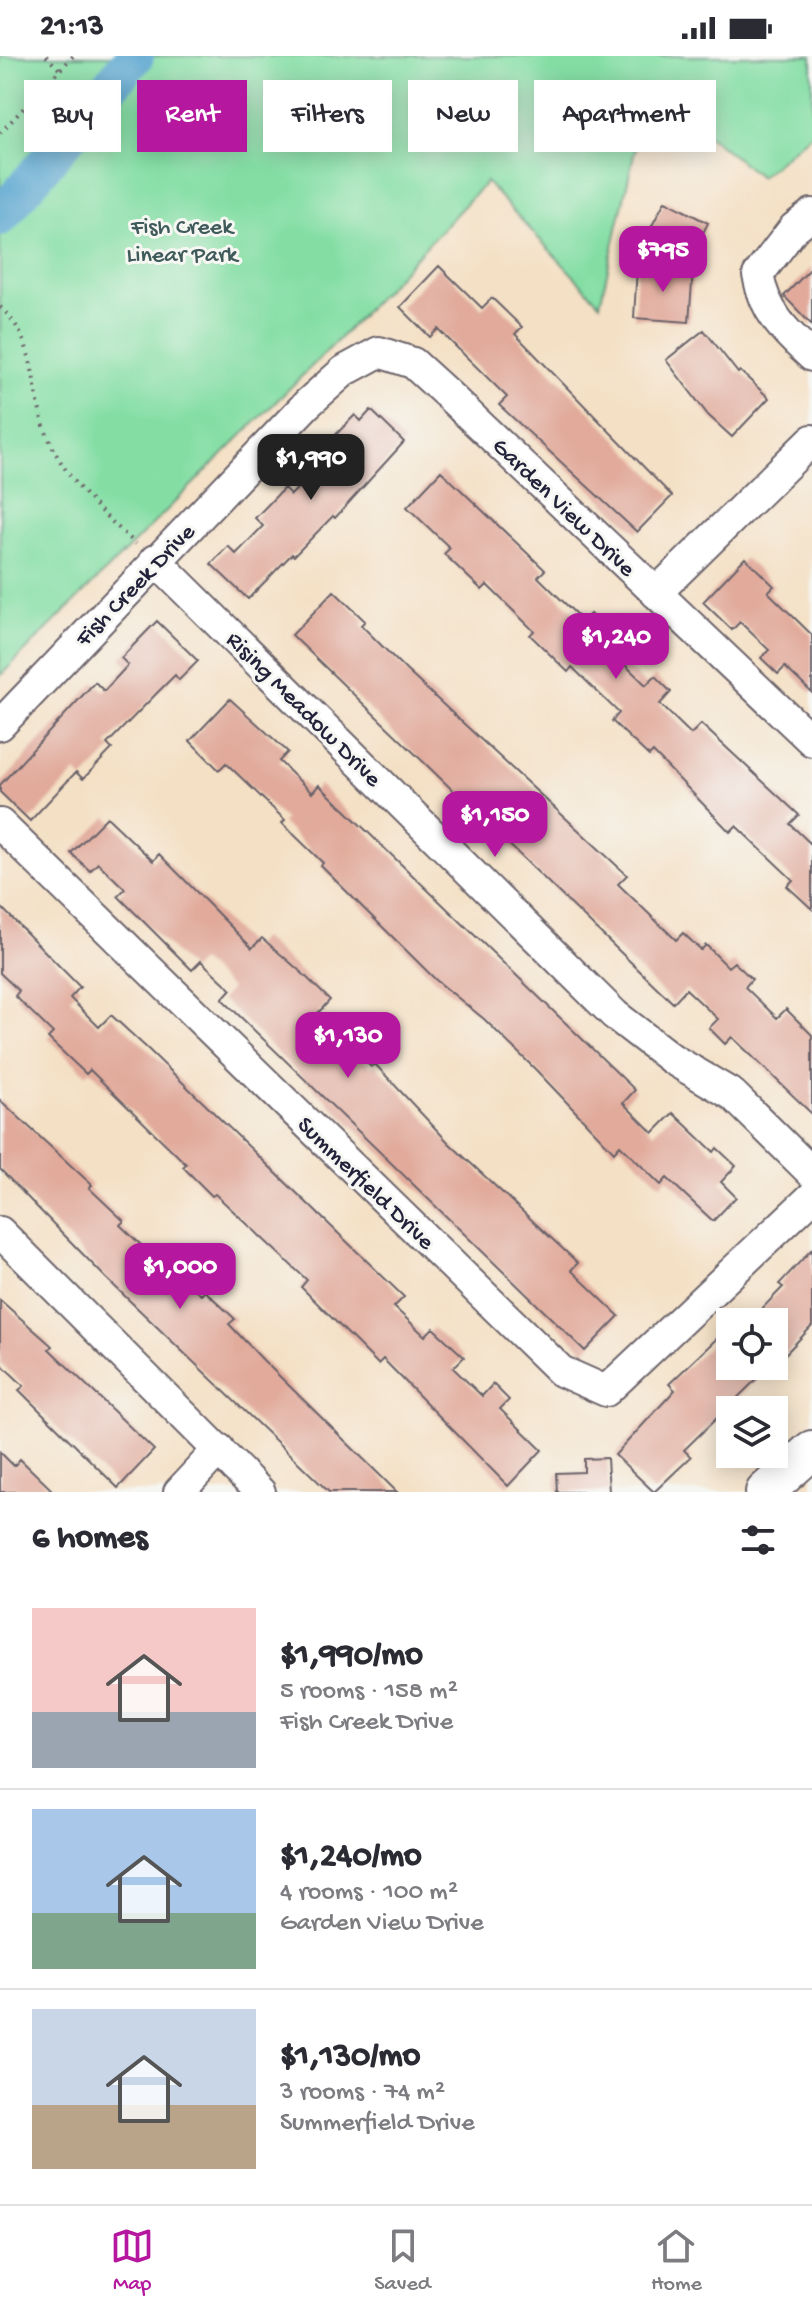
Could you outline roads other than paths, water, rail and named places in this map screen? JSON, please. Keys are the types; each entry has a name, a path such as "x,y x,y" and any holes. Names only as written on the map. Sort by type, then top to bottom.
{"main road":[{"path":"765,1492 812,1450"}],"street":[{"path":"812,214 794,228 758,275 762,297 777,325 812,356"},
{"name":"Fish Creek Drive","path":"0,725 146,552 344,371 379,352"},
{"name":"Garden View Drive","path":"379,352 413,363 812,741"},
{"path":"656,593 812,440"},
{"name":"Rising Meadow Drive","path":"146,552 615,1015 672,1059 733,1095 812,1173"},
{"name":"Summerfield Drive","path":"0,824 561,1371 606,1391 812,1197"},
{"path":"0,1232 260,1492"},
{"path":"179,1492 219,1449"}],"waterway":[{"path":"0,217 135,56"}],"park label":[{"name":"Fish Creek Linear Park","path":"182,239"}]}
